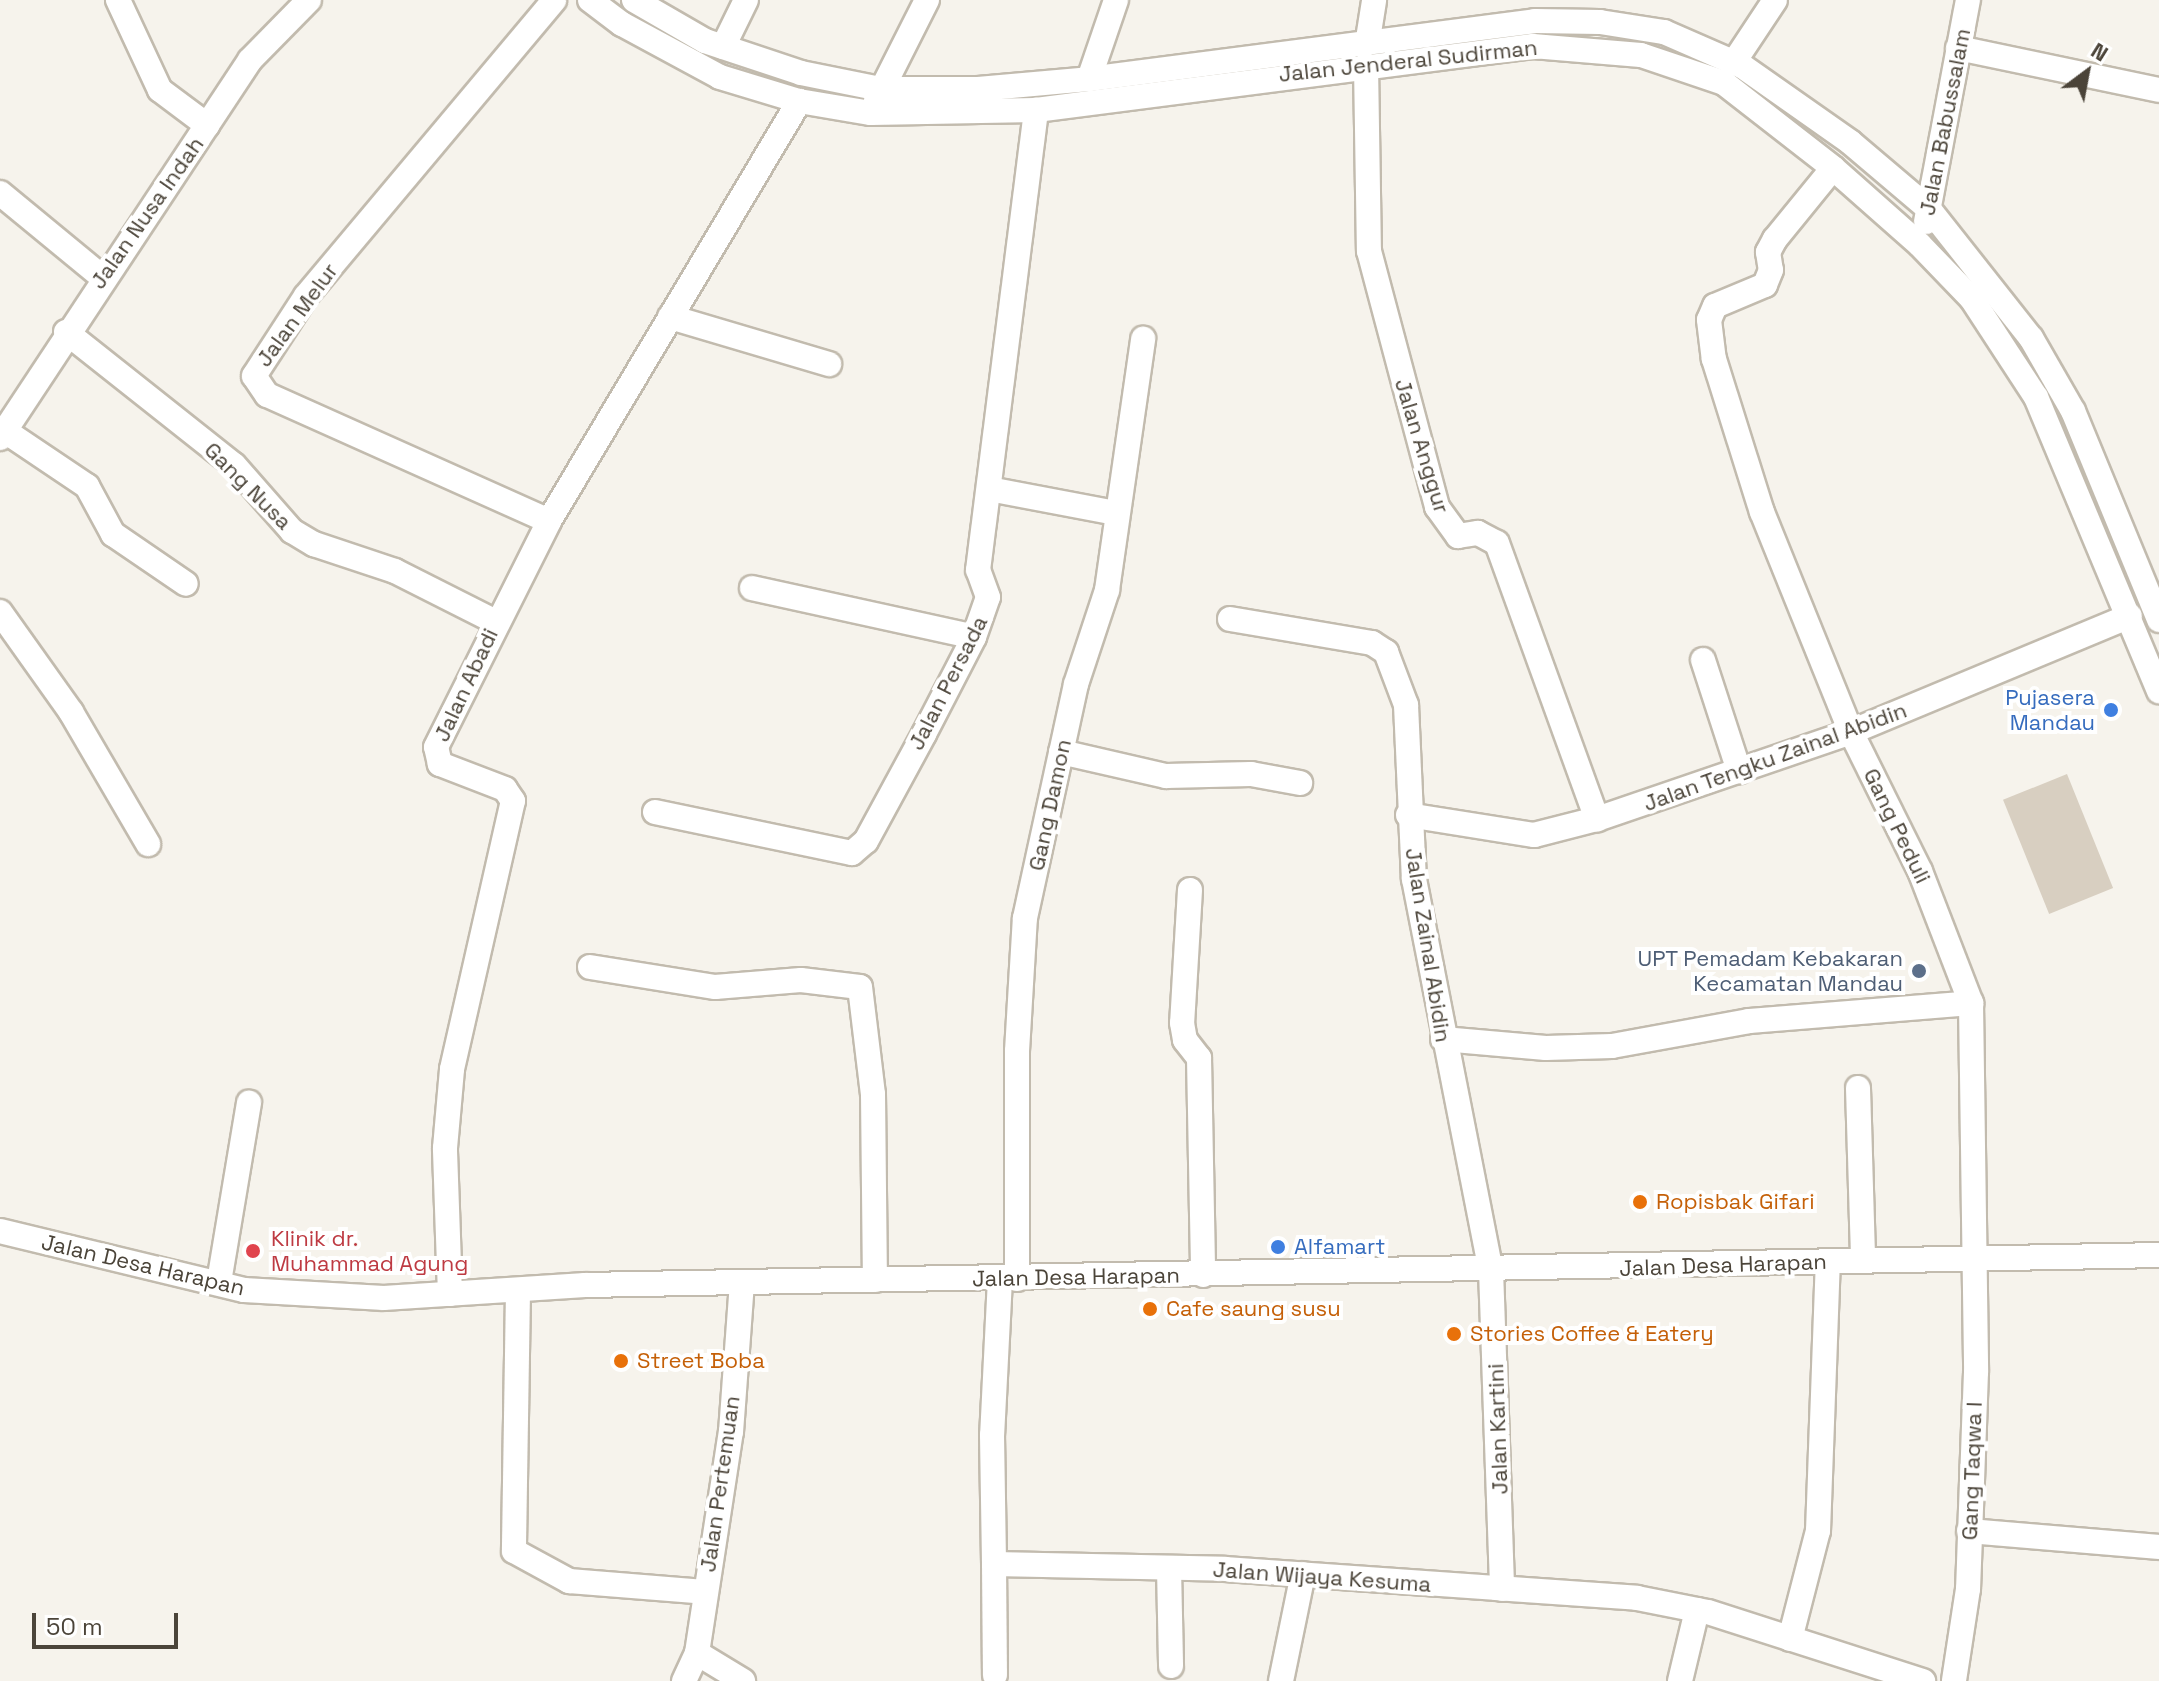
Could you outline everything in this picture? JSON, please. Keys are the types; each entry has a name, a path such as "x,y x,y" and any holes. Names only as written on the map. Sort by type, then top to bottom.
{"street":[{"path":"118,0 160,90 207,125"},
{"name":"Jalan Nusa Indah","path":"2,434 102,277 250,60 309,0"},
{"name":"Jalan Melur","path":"549,521 267,395 254,376 306,296 554,0"},
{"name":"Jalan Jenderal Sudirman","path":"590,0 622,24 720,77 799,101 871,113 1036,110 1366,65 1533,46 1641,55 1724,83 1833,168 1920,245 1972,299 2036,397 2159,691"},
{"name":"Jalan Jenderal Sudirman","path":"634,0 723,47 801,73 880,89 978,89 1089,79 1368,39 1535,21 1600,22 1664,32 1734,62 1850,142 1929,209 2031,338 2073,411 2159,620"},
{"path":"723,47 746,0"},
{"path":"871,113 880,89 927,0"},
{"path":"1089,79 1116,0"},
{"path":"1368,39 1374,0"},
{"path":"1734,62 1775,0"},
{"name":"Jalan Babussalam","path":"1920,245 1968,0"},
{"path":"1958,48 2159,90"},
{"name":"Jalan Anggur","path":"1366,65 1369,251 1437,507 1458,536 1478,533 1497,543 1597,819"},
{"name":"Jalan Abadi","path":"450,1294 445,1148 452,1069 513,798 505,789 447,768 435,753 496,622 549,521 799,101"},
{"name":"Jalan Persada","path":"655,812 852,853 866,841 974,637 988,597 978,570 1036,110"},
{"name":"Gang Peduli","path":"1833,168 1775,239 1768,252 1771,270 1765,285 1710,312 1714,359 1734,410 1762,512 1851,732 1920,871 1971,1003 1972,1259"},
{"path":"0,193 102,277"},
{"path":"670,317 829,364"},
{"name":"Gang Nusa","path":"66,332 123,372 234,465 292,531 395,571 496,622"},
{"name":"Gang Damon","path":"1008,1279 1025,918 1076,684 1107,590 1143,339"},
{"path":"2,434 87,486 113,534 186,584"},
{"path":"989,489 1116,513"},
{"path":"752,588 974,637"},
{"path":"0,612 71,712 148,844"},
{"name":"Jalan Tengku Zainal Abidin","path":"1408,815 1534,835 1597,819 1851,732 2130,616"},
{"name":"Jalan Zainal Abidin","path":"1230,619 1356,638 1386,652 1406,705 1408,815 1443,1039 1491,1270"},
{"path":"1703,660 1739,771"},
{"path":"1061,752 1166,776 1251,774 1300,783"},
{"path":"1190,890 1182,1023 1185,1040 1199,1058 1203,1275"},
{"path":"590,967 715,987 801,980 860,987 873,1094 875,1280"},
{"path":"1443,1039 1546,1048 1612,1046 1749,1021 1971,1003"},
{"path":"1858,1088 1863,1261"},
{"path":"219,1282 249,1102"},
{"name":"Jalan Desa Harapan","path":"0,1231 128,1265 219,1282 244,1290 384,1298 742,1283 2159,1255"},
{"name":"Gang Taqwa I","path":"1954,1681 1964,1640 1976,1372 1972,1259"},
{"path":"1790,1639 1818,1531 1828,1262"},
{"name":"Jalan Kartini","path":"1491,1270 1502,1589"},
{"path":"995,1675 992,1435 1008,1279"},
{"name":"Jalan Pertemuan","path":"684,1681 697,1653 731,1432 742,1283"},
{"path":"518,1291 514,1551 569,1581 705,1592"},
{"path":"1969,1531 2159,1547"},
{"name":"Jalan Wijaya Kesuma","path":"994,1564 1303,1574 1637,1598 1697,1610 1923,1681"},
{"path":"1169,1568 1171,1666"},
{"path":"1281,1681 1303,1574"},
{"path":"1680,1681 1697,1610"},
{"path":"697,1653 743,1681"}],"building":[{"path":"2067,774 2113,888 2049,914 2003,800"}],"place":[{"name":"Pujasera Mandau","path":"2111,710"},
{"name":"UPT Pemadam Kebakaran Kecamatan Mandau","path":"1919,971"},
{"name":"Ropisbak Gifari","path":"1640,1202"},
{"name":"Alfamart","path":"1278,1247"},
{"name":"Klinik dr. Muhammad Agung","path":"253,1251"},
{"name":"Cafe saung susu","path":"1150,1309"},
{"name":"Stories Coffee & Eatery","path":"1454,1334"},
{"name":"Street Boba","path":"621,1361"}]}
